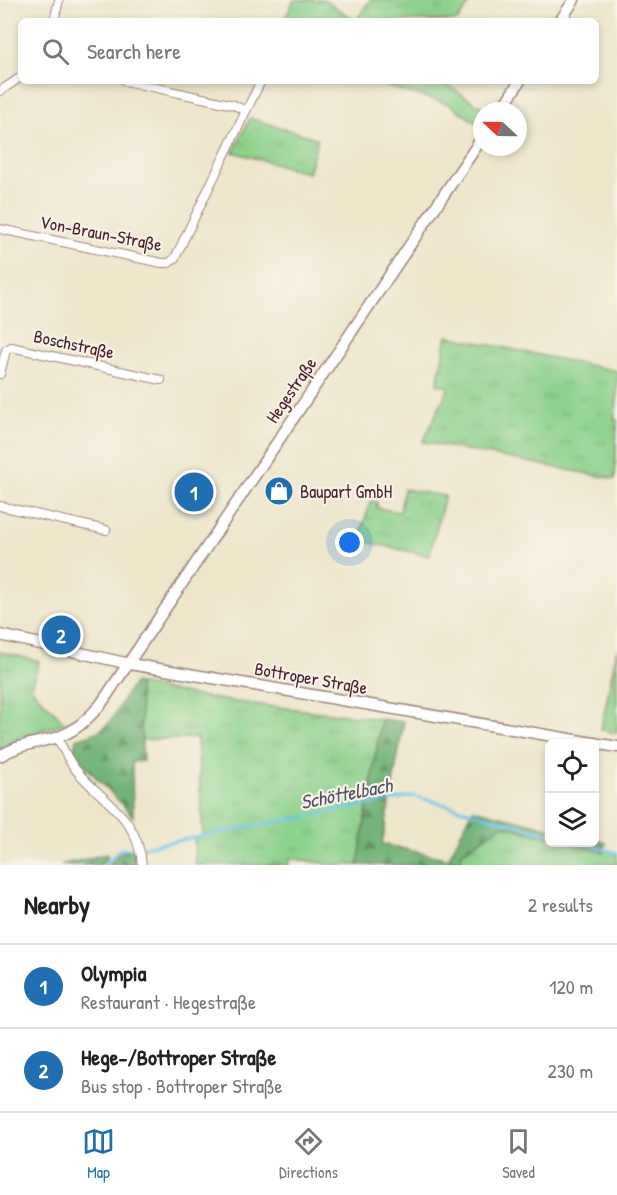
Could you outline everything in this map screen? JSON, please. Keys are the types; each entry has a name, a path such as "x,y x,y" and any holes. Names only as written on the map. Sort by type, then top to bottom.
{"street":[{"path":"55,18 59,0"},
{"path":"562,18 574,0"},
{"path":"0,91 18,79"},
{"path":"139,84 234,105 246,111"},
{"name":"Von-Braun-Straße","path":"0,229 169,263 180,251 260,84"},
{"path":"506,102 518,84"},
{"name":"Hegestraße","path":"0,756 13,748 57,737 86,721 129,664 173,594 473,151"},
{"name":"Boschstraße","path":"0,375 6,350 11,347 161,380"},
{"path":"0,506 106,530"},
{"name":"Bottroper Straße","path":"0,635 129,664 617,747"},
{"path":"57,737 75,770 111,802 124,818 137,843 142,865"}],"green space":[{"path":"294,0 325,0 352,18 285,18"},
{"path":"370,0 472,0 459,18 358,18"},
{"path":"378,84 446,84 474,102 473,121 449,104"},
{"path":"250,118 318,139 308,173 233,152"},
{"path":"447,336 617,371 617,403 614,419 617,420 615,479 423,442 449,387 437,384"},
{"path":"404,489 445,496 429,556 358,540 371,501 377,502 377,508 400,512"},
{"path":"617,648 617,733 601,730"},
{"path":"0,652 39,661 31,688 65,723 19,738 0,750"},
{"path":"135,683 139,684 143,761 132,762 133,817 73,750 77,739 95,733 106,726"},
{"path":"139,684 229,701 381,719 358,865 335,865 290,858 289,865 195,865 194,839 203,836 197,738 140,740"},
{"path":"382,719 404,722 382,844 448,859 473,809 545,827 545,836 502,825 462,853 460,865 358,865"},
{"path":"502,825 545,836 545,847 590,847 617,852 617,865 460,865 462,853"},
{"path":"599,840 606,843 604,852 585,847 599,847"},
{"path":"133,850 136,865 109,865 120,853"},
{"path":"106,854 108,857 101,865 60,865"}],"waterway":[{"name":"Schöttelbach","path":"144,847 414,796 545,833"},
{"name":"Schöttelbach","path":"596,847 617,853"},
{"name":"Schöttelbach","path":"105,865 119,850 131,849"}],"place":[{"name":"Baupart GmbH","path":"279,491"},
{"name":"Olympia","path":"194,492"},
{"name":"Hege-/Bottroper Straße","path":"61,635"}]}
